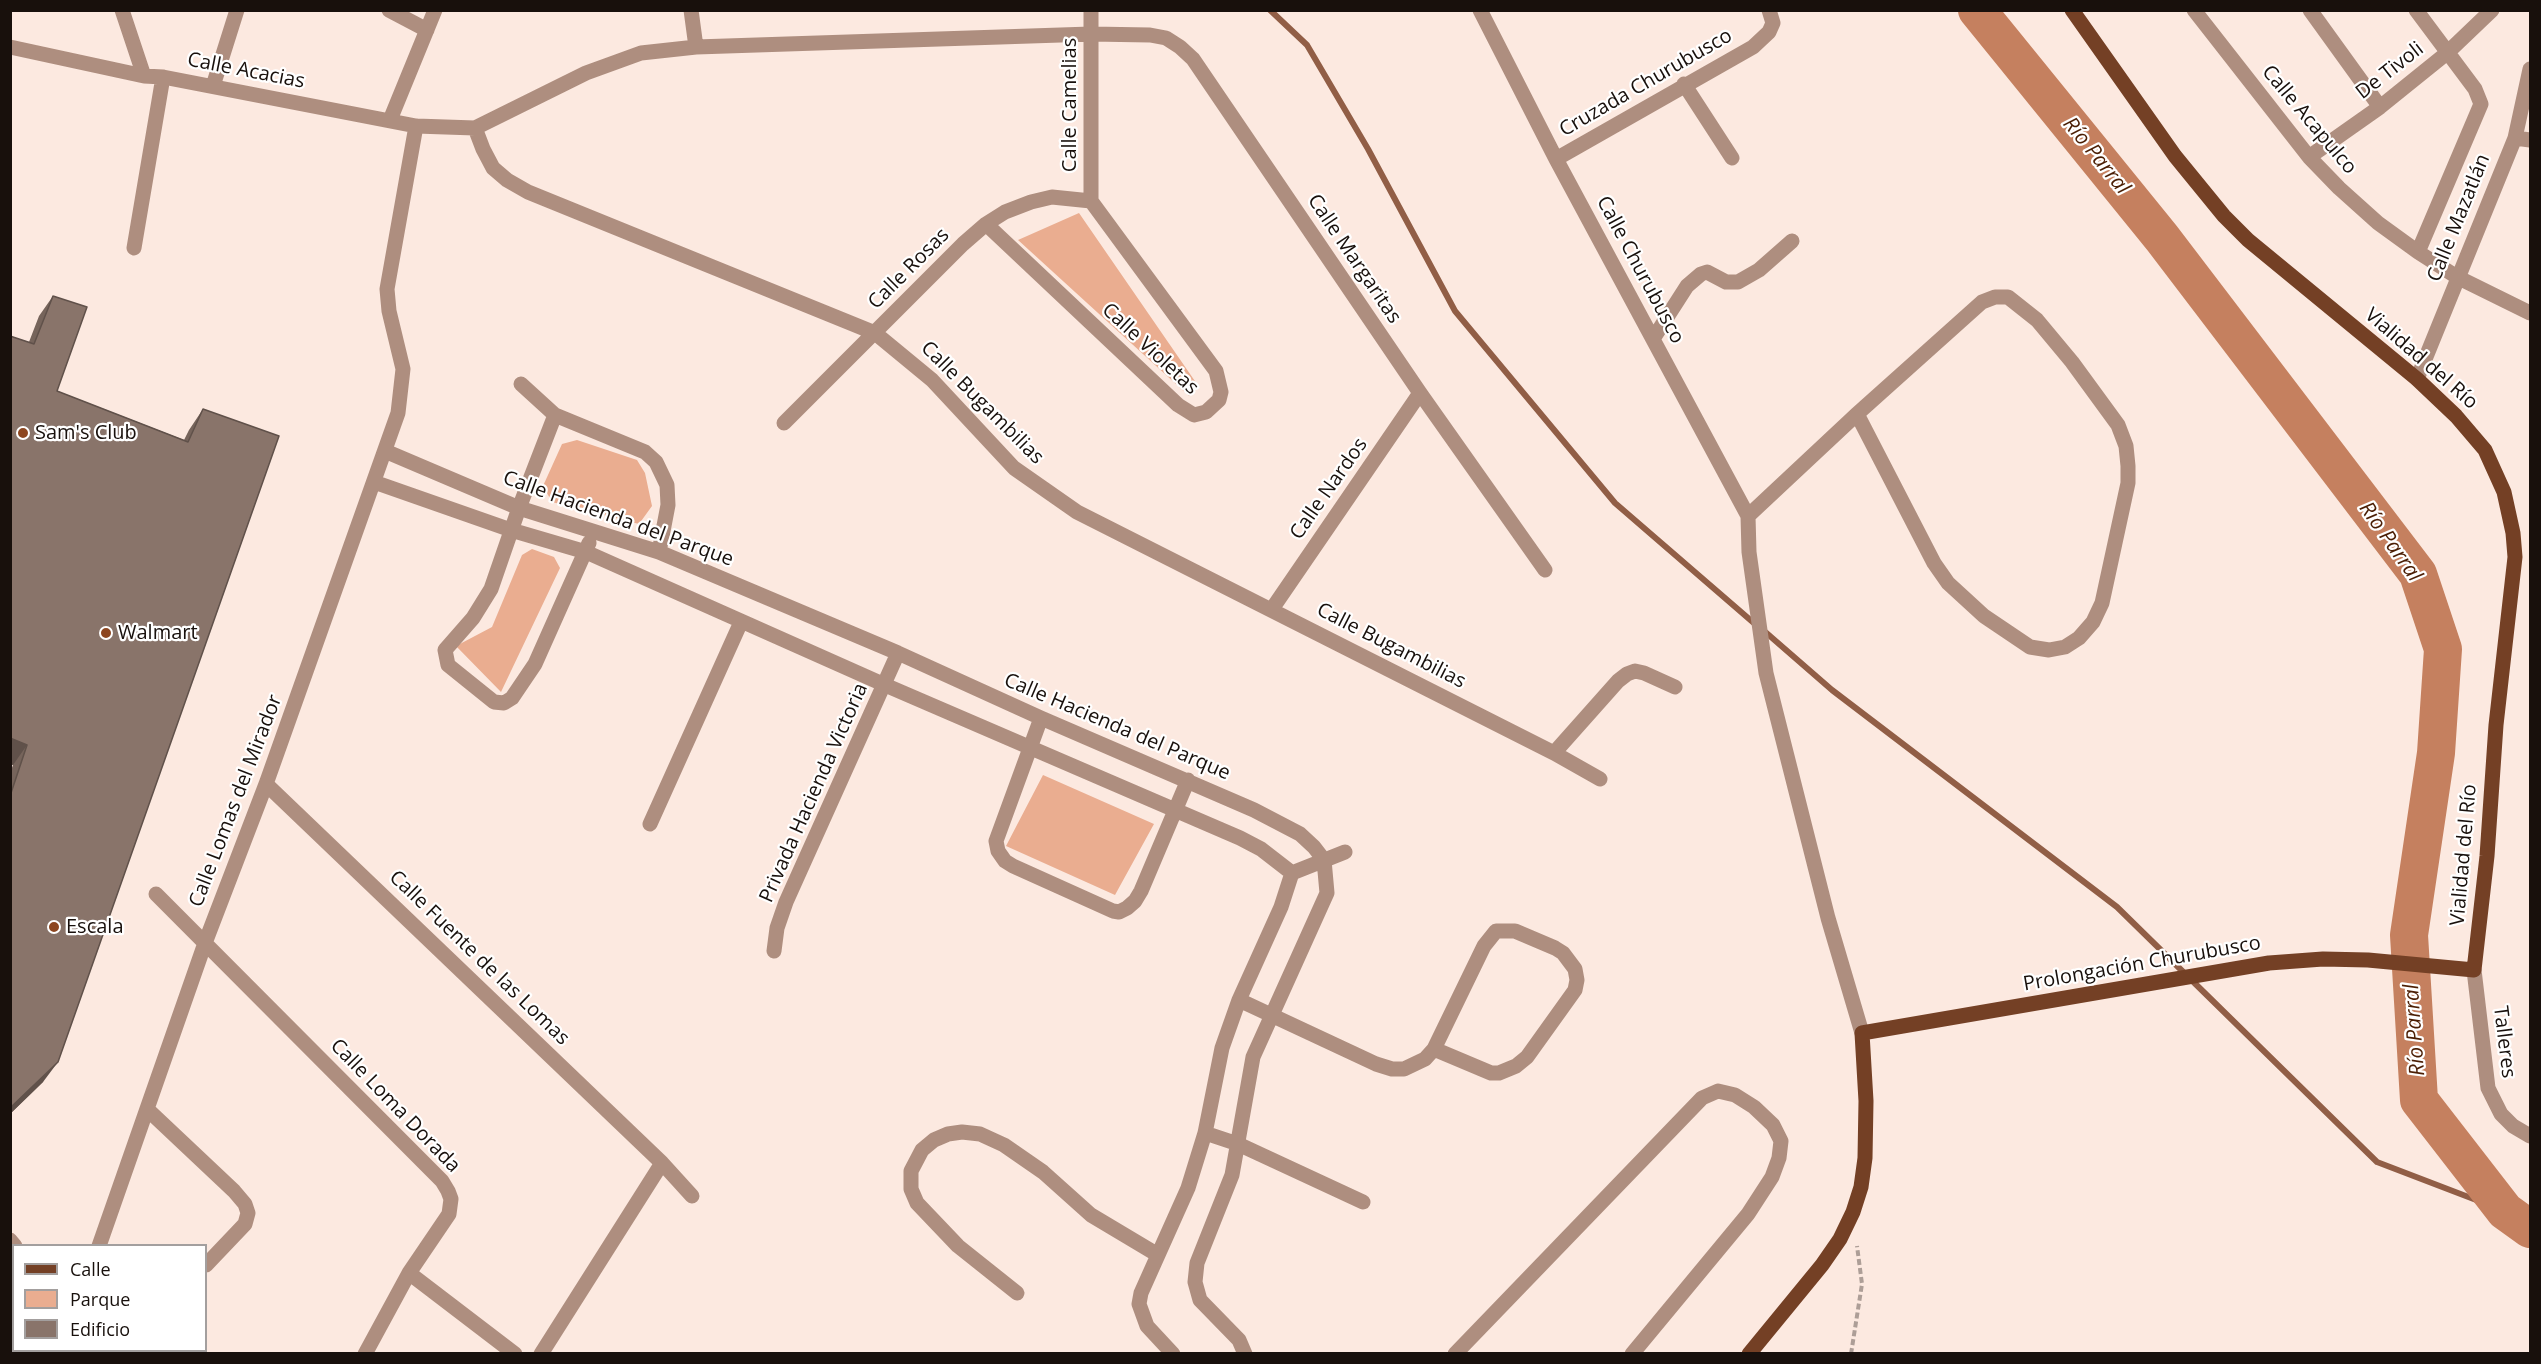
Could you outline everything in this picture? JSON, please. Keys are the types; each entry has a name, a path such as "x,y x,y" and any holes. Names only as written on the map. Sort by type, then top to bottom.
{"main road":[{"name":"Vialidad del Río","path":"2072,10 2175,156 2224,216 2248,240 2417,379 2456,416 2484,450 2504,492 2513,533 2515,557 2496,725 2487,856 2474,970"},
{"name":"Prolongación Churubusco","path":"1862,1033 2269,963 2323,959 2368,960 2474,970"},
{"path":"1749,1353 1822,1265 1840,1239 1853,1212 1861,1186 1865,1158 1866,1101 1862,1033"}],"street":[{"path":"122,10 144,76"},
{"path":"213,86 237,10"},
{"path":"389,10 427,30"},
{"path":"390,120 435,10"},
{"path":"691,10 696,48"},
{"name":"Calle Camelias","path":"1091,10 1091,201"},
{"name":"Calle Churubusco","path":"1480,10 1556,159 1748,516 1749,552 1766,673 1828,918 1862,1033"},
{"name":"Calle Acapulco","path":"2194,10 2309,157 2370,216 2418,252 2457,277 2530,313"},
{"path":"2310,10 2380,107"},
{"path":"2416,10 2447,53"},
{"name":"De Tivoli","path":"2309,157 2380,107 2447,53 2492,10"},
{"name":"Cruzada Churubusco","path":"1556,159 1762,40 1773,23 1770,13"},
{"name":"Calle Margaritas","path":"475,128 586,73 641,53 696,48 1091,34 1150,35 1166,38 1193,59 1420,393 1545,570"},
{"name":"Calle Acacias","path":"10,47 144,76 213,86 416,126 475,128"},
{"name":"Calle Mazatlán","path":"2418,252 2481,104 2475,89 2447,53"},
{"name":"Calle Mazatlán","path":"2417,379 2514,138 2530,69"},
{"path":"134,248 163,77"},
{"path":"1684,84 1732,158"},
{"name":"Calle Lomas del Mirador","path":"99,1244 205,943 266,784 398,413 403,369 388,311 387,289 416,126"},
{"name":"Calle Bugambilias","path":"475,128 493,168 507,180 528,192 875,333 932,380 1014,468 1038,487 1077,512 1554,753 1599,779"},
{"path":"2514,138 2530,140"},
{"name":"Calle Rosas","path":"784,423 963,244 986,224 1005,212 1052,197 1091,201"},
{"name":"Calle Violetas","path":"986,224 1178,405 1194,415 1206,412 1219,400 1221,392 1215,371 1091,201"},
{"path":"1653,339 1687,286 1701,274 1707,272 1726,282 1738,282 1758,270 1792,241"},
{"path":"1748,516 1857,414 1982,302 1995,297 2008,297 2037,320 2072,362 2118,425 2128,466 2123,506 2102,603 2093,622 2079,638 2065,647 2049,650 2030,646 1984,616 1948,583 1922,540 1857,414"},
{"path":"521,384 555,415 645,452 656,462 667,485 668,505 659,552"},
{"name":"Calle Nardos","path":"1272,609 1420,393"},
{"path":"555,415 519,508 491,590 483,604 445,650 447,665 494,702 504,703 518,692 535,664 593,531"},
{"name":"Calle Hacienda del Parque","path":"385,451 519,508 659,552 898,653 1041,718 1188,780 1291,829 1314,847 1324,860"},
{"path":"374,482 511,530 585,552 1262,849 1292,873"},
{"path":"650,824 741,622"},
{"name":"Privada Hacienda Victoria","path":"774,951 777,928 786,902 898,653"},
{"path":"1554,753 1618,681 1627,674 1635,671 1644,673 1675,687"},
{"path":"1041,718 1028,748 996,841 998,851 1005,861 1014,866 1113,911 1119,912 1135,901 1188,780"},
{"name":"Calle Fuente de las Lomas","path":"266,784 662,1163 692,1196"},
{"path":"1173,1353 1147,1326 1139,1304 1141,1293 1188,1188 1205,1133 1222,1048 1239,1000 1281,907 1292,873 1345,852"},
{"path":"1245,1353 1239,1340 1200,1300 1195,1282 1197,1263 1232,1175 1244,1095 1253,1057 1270,1014 1328,893 1324,860"},
{"name":"Calle Loma Dorada","path":"156,894 442,1181 452,1199 449,1214 409,1273 365,1353"},
{"path":"1239,1000 1376,1064 1392,1069 1404,1069 1416,1065 1434,1049 1484,946 1496,932 1515,931 1555,948 1563,953 1575,969 1577,980 1575,990 1527,1057 1516,1066 1499,1073 1491,1073 1434,1049"},
{"name":"Talleres","path":"2474,970 2488,1088 2501,1114 2513,1126 2530,1136"},
{"path":"1455,1353 1694,1105 1702,1098 1718,1091 1735,1095 1754,1107 1773,1125 1780,1141 1779,1158 1764,1191 1748,1214 1632,1353"},
{"path":"147,1109 245,1204 248,1213 245,1224 207,1264"},
{"path":"1017,1293 958,1246 917,1203 911,1189 911,1171 922,1150 934,1140 948,1134 962,1132 980,1134 1004,1145 1042,1172 1091,1215 1158,1255"},
{"path":"1205,1133 1238,1144 1363,1202"},
{"path":"541,1353 662,1163"},
{"path":"409,1273 515,1353"}],"path":[{"path":"1851,1353 1862,1284 1857,1243"}],"green space":[{"path":"1079,213 1199,387 1189,396 1018,240"},
{"path":"577,440 637,460 645,473 652,506 639,524 552,502 543,486 562,444"},
{"path":"532,549 554,557 560,568 501,692 456,646 492,627 522,555"},
{"path":"1043,775 1154,824 1115,895 1006,846"}],"building":[{"name":"Walmart","path":"53,296 87,307 57,391 188,442 203,409 279,436 58,1062 10,1108 10,796 27,745 10,738 10,336 34,344"}],"waterway":[{"path":"1270,10 1307,45 1368,149 1455,311 1615,503 1755,624"},
{"name":"Río Parral","path":"1977,10 2162,238 2418,574 2443,649 2436,753 2409,935 2419,1100 2505,1211 2530,1229"},
{"path":"1763,630 1832,690 2117,907 2377,1162 2505,1211"}],"place":[{"name":"Sam's Club","path":"23,433"},
{"name":"Walmart","path":"106,633"},
{"name":"Escala","path":"54,927"}]}
